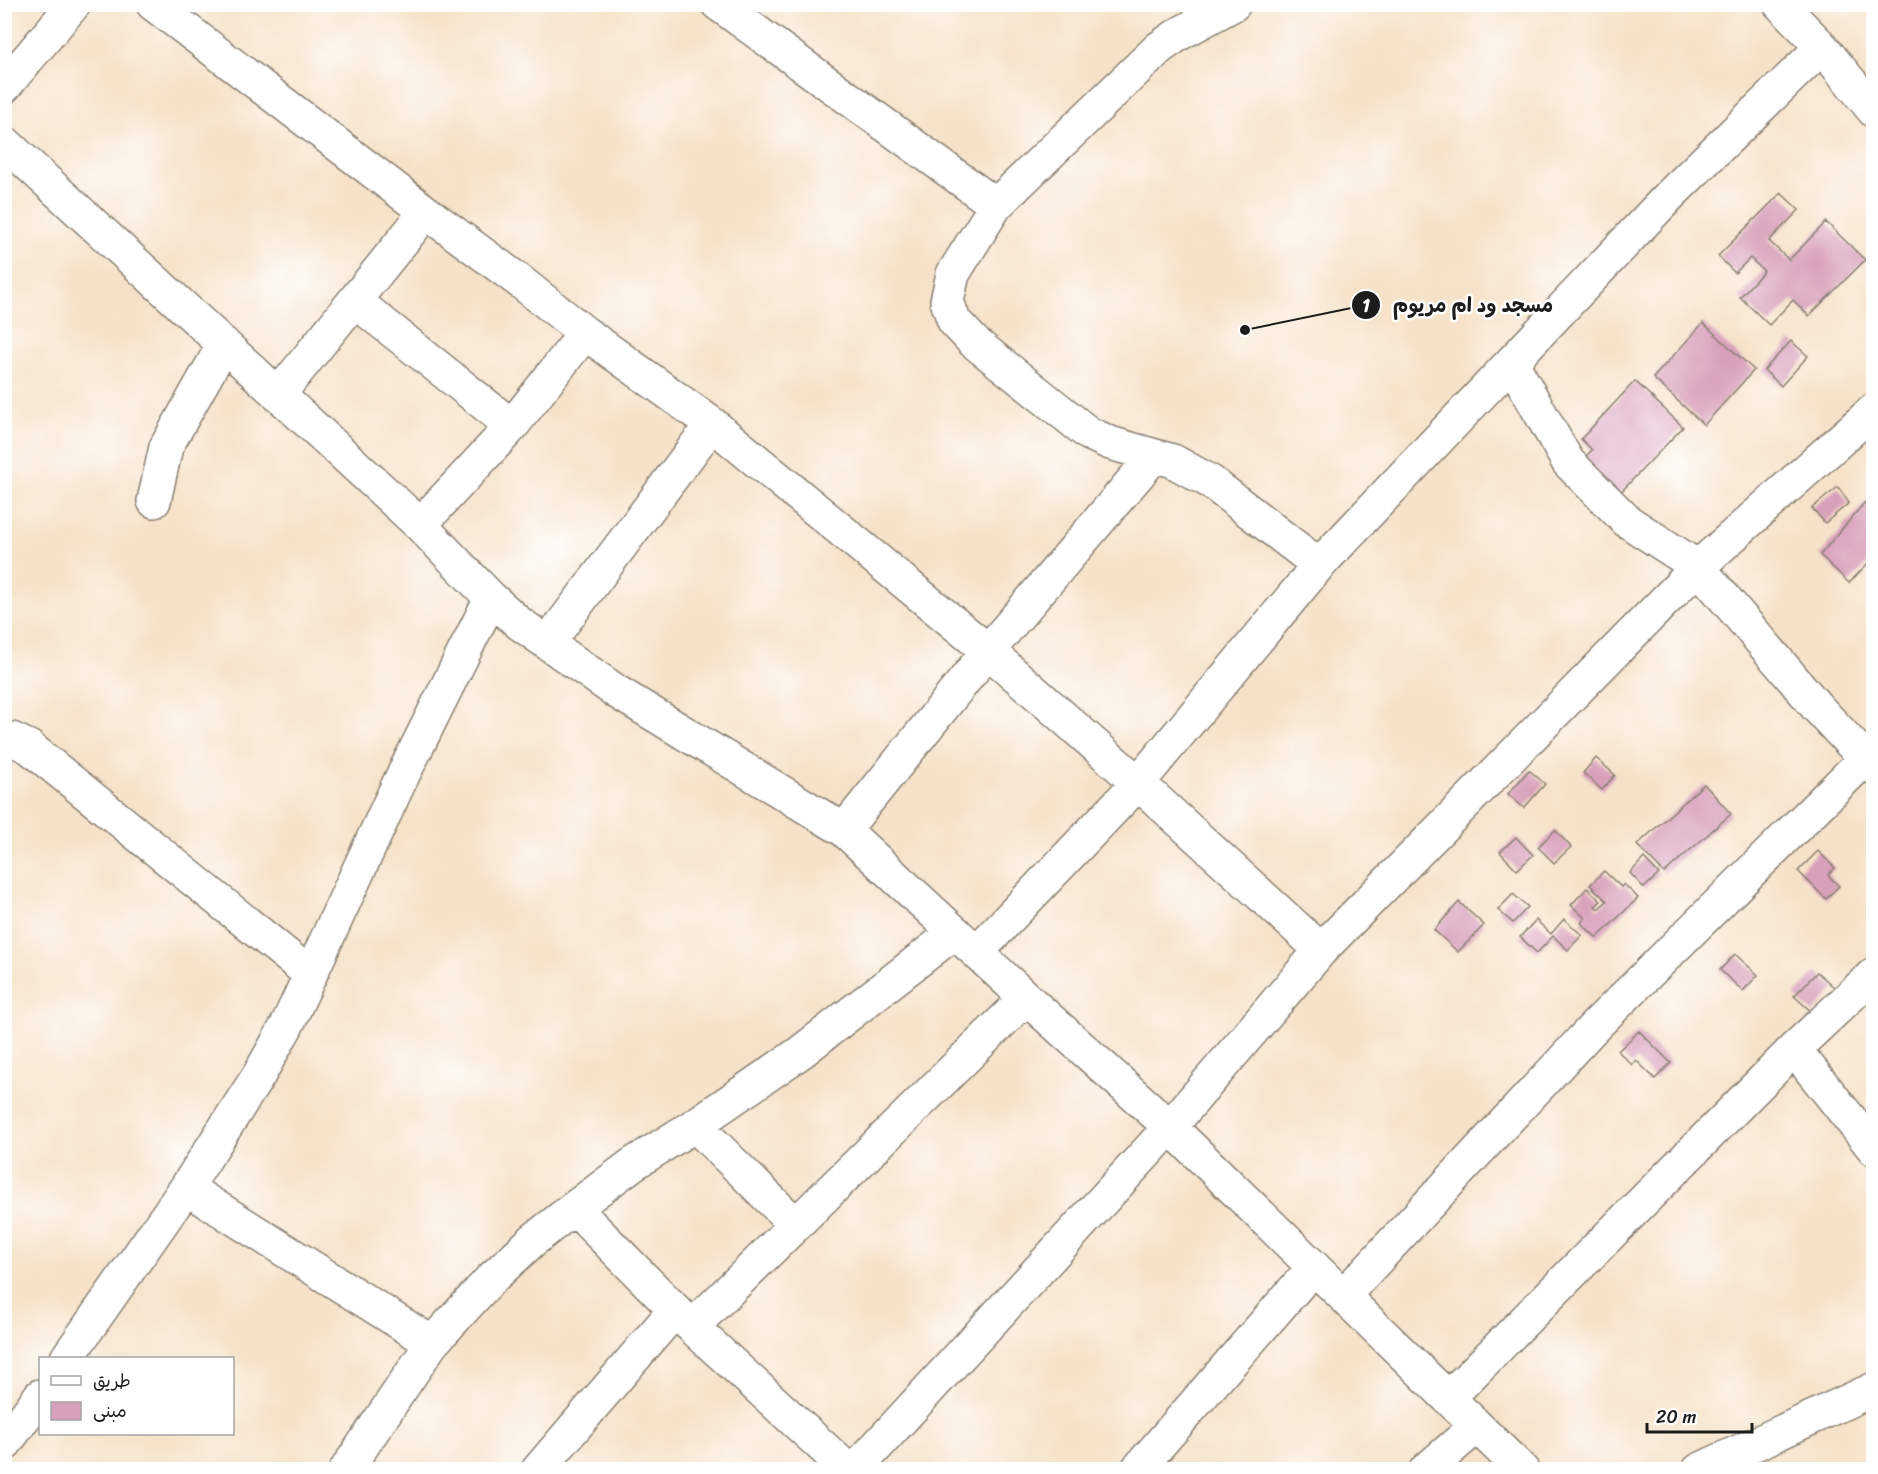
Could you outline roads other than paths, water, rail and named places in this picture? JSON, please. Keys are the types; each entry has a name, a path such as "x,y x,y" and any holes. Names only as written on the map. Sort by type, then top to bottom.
{"street":[{"path":"4,87 74,4"},
{"path":"153,4 585,333 712,424 988,651 1138,783 1320,950"},
{"path":"718,4 996,205"},
{"path":"1780,4 1822,47 1874,111"},
{"path":"1231,5 1159,48 996,205 953,274 947,301 954,321 974,342 1088,433 1110,443 1173,461 1210,482 1319,565"},
{"path":"346,1470 432,1343 491,1279 532,1241 633,1164 695,1125 966,942 1138,783 1319,565 1671,194 1822,47"},
{"path":"4,142 420,525 491,598 519,622 617,693 844,830 1170,1127 1522,1470"},
{"path":"278,395 426,212"},
{"path":"355,300 512,426"},
{"path":"420,525 512,426 585,333"},
{"path":"154,501 166,447 224,344"},
{"path":"1344,1295 1594,1028 1871,759 1817,707 1698,567 1627,521 1568,462 1512,363"},
{"path":"855,1470 1170,1127 1320,950 1698,567 1874,410"},
{"path":"548,643 712,424"},
{"path":"844,830 988,651 1154,456"},
{"path":"68,1357 186,1188 259,1075 287,1025 399,783 491,598"},
{"path":"4,740 12,739 29,747 310,974"},
{"path":"1448,1398 1794,1049 1874,974"},
{"path":"537,1470 684,1318 796,1225 1026,998"},
{"path":"1794,1049 1874,1149"},
{"path":"695,1125 796,1225"},
{"path":"186,1188 432,1343"},
{"path":"574,1208 684,1318 848,1470"},
{"path":"1137,1470 1314,1267"},
{"path":"1699,1470 1874,1389"},
{"path":"4,1445 39,1397"},
{"path":"1426,1470 1477,1426"}],"place":[{"name":"مسجد ود ام مريوم","path":"1245,330"}]}
